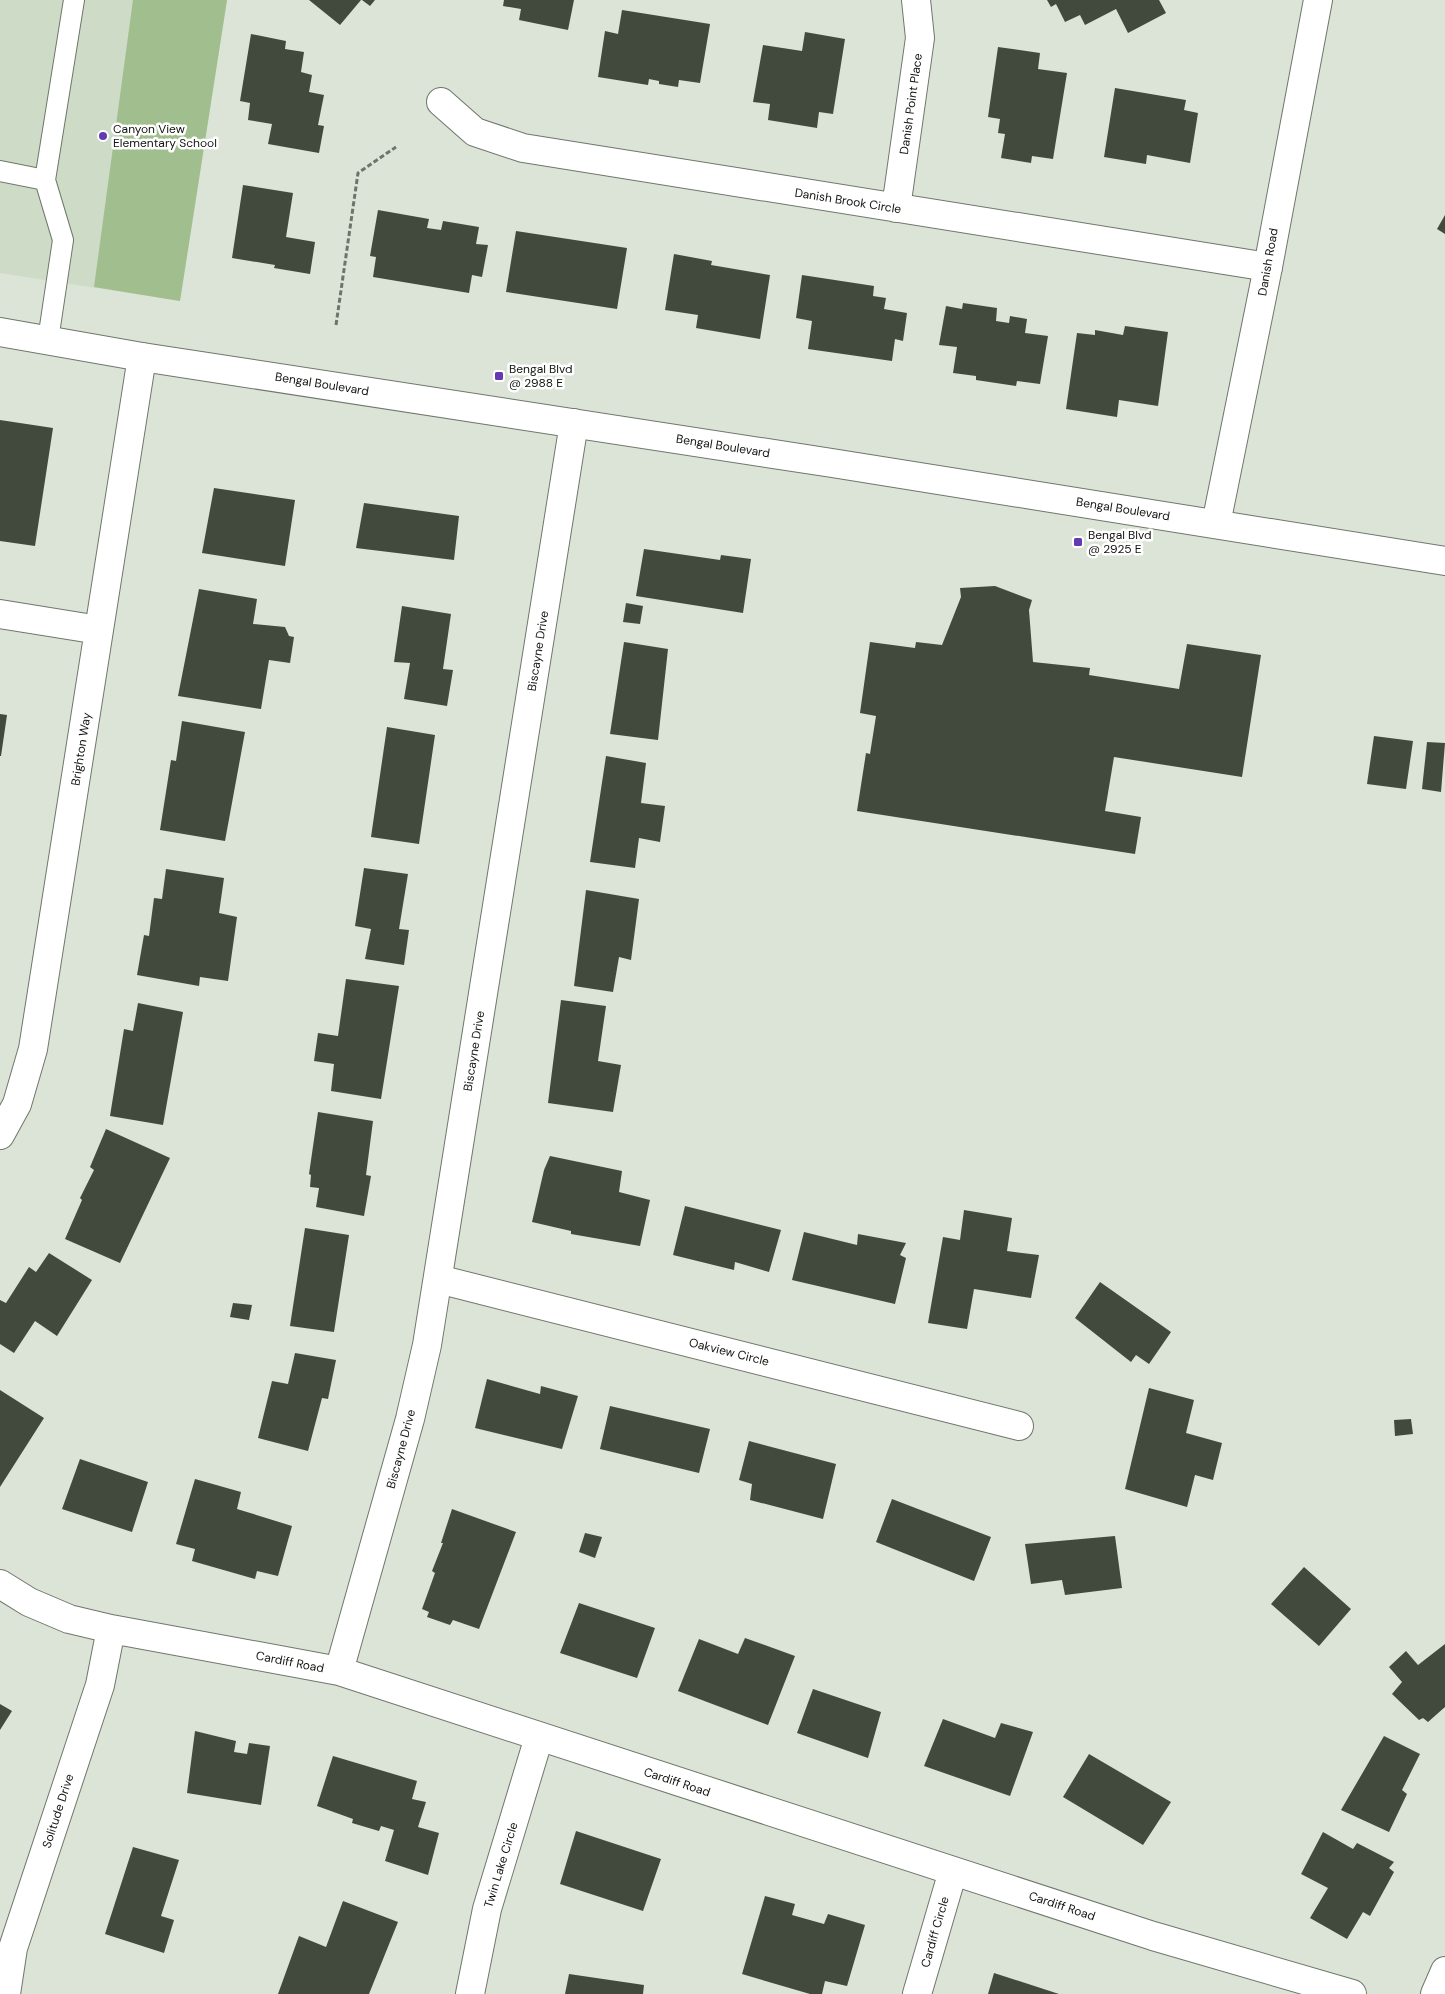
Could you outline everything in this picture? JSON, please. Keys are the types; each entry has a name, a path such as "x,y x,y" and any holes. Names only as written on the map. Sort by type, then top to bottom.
{"street":[{"name":"Danish Point Place","path":"896,208 920,38 916,0"},
{"name":"Danish Road","path":"1216,524 1268,267 1318,0"},
{"name":"Danish Brook Circle","path":"441,102 475,132 523,148 1268,267"},
{"name":"Bengal Boulevard","path":"0,332 142,357 574,423 1445,561"},
{"name":"Brighton Way","path":"0,1135 9,1099 33,1049 142,357"},
{"name":"Biscayne Drive","path":"339,1671 410,1419 427,1345 574,423"},
{"path":"0,614 99,630"},
{"name":"Oakview Circle","path":"438,1279 1019,1426"},
{"name":"Cardiff Road","path":"0,1584 29,1602 69,1619 111,1629 339,1671 1153,1936 1352,1994"},
{"name":"Solitude Drive","path":"6,1994 13,1948 100,1685 111,1629"},
{"name":"Twin Lake Circle","path":"470,1994 487,1909 539,1737"},
{"name":"Cardiff Circle","path":"917,1994 953,1871"},
{"path":"1435,1994 1445,1971"}],"lane":[{"path":"48,340 63,240 45,180 74,0"},
{"path":"0,171 45,180"}],"path":[{"path":"336,325 358,173 396,147"}],"shaded area":[{"name":"Canyon View Elementary School","path":"0,0 227,0 180,301 0,273"}],"green space":[{"path":"133,0 227,0 180,301 94,287"}],"building":[{"path":"309,0 361,0 340,25"},
{"path":"362,0 375,0 370,6"},
{"path":"504,0 574,0 568,30 519,20 521,9 503,6"},
{"path":"1047,0 1159,0 1166,13 1128,33 1116,9 1085,25 1080,15 1065,22 1056,4 1051,7"},
{"path":"622,10 710,24 700,83 679,80 678,87 659,84 659,81 649,79 648,85 598,77 605,31 618,34"},
{"path":"805,32 845,39 833,114 819,112 817,128 768,120 770,104 753,102 763,45 802,51"},
{"path":"251,34 286,41 285,49 304,52 301,72 312,75 309,92 324,95 318,125 324,126 319,153 268,144 272,124 248,120 250,103 240,101"},
{"path":"998,47 1040,53 1038,69 1067,73 1053,159 1032,156 1031,163 1001,158 1005,134 998,133 1000,119 988,117"},
{"path":"1115,88 1186,100 1184,110 1198,113 1190,163 1147,155 1146,164 1104,157"},
{"path":"243,185 293,193 286,237 315,242 310,274 274,268 275,265 232,258"},
{"path":"378,210 429,219 427,228 441,230 443,221 479,227 476,244 488,245 482,277 472,275 469,293 373,277 376,257 370,256"},
{"path":"1445,215 1445,234 1437,229"},
{"path":"516,231 627,248 617,309 506,292"},
{"path":"674,254 712,261 711,265 770,275 760,339 696,328 698,315 665,310"},
{"path":"802,275 874,286 873,296 886,298 884,309 907,313 903,341 895,339 892,361 808,349 812,321 796,318"},
{"path":"963,303 997,308 996,321 1009,323 1010,316 1027,319 1025,333 1048,336 1040,384 1017,381 1016,386 976,380 976,376 953,373 957,347 939,345 946,306 962,309"},
{"path":"1125,326 1168,332 1158,406 1119,400 1117,417 1066,409 1077,333 1095,335 1095,330 1123,335"},
{"path":"0,420 53,428 35,546 0,541"},
{"path":"214,488 295,500 285,566 202,553"},
{"path":"364,503 459,516 454,560 356,548"},
{"path":"644,549 720,560 721,555 751,559 743,613 636,596"},
{"path":"995,586 1032,600 1029,610 1033,662 1090,668 1089,675 1179,689 1187,644 1261,655 1242,777 1114,757 1105,811 1141,817 1135,854 857,811 866,753 870,754 876,716 860,713 870,642 915,648 916,642 942,645 961,597 960,588"},
{"path":"199,589 257,599 253,624 285,627 289,636 294,637 290,663 269,660 261,709 178,696"},
{"path":"626,603 643,606 640,624 623,622"},
{"path":"402,606 451,614 443,669 453,670 447,706 404,699 410,663 394,662"},
{"path":"624,642 668,649 658,740 610,734"},
{"path":"0,714 7,715 1,756 0,756"},
{"path":"182,721 245,732 225,841 160,830 171,760 176,761"},
{"path":"387,727 435,735 419,844 371,837"},
{"path":"1374,736 1413,741 1406,789 1367,784"},
{"path":"1427,742 1445,743 1441,792 1422,789"},
{"path":"606,756 646,763 641,803 665,806 660,842 639,838 635,868 590,862"},
{"path":"364,868 408,874 399,929 409,930 404,965 365,959 371,929 355,926"},
{"path":"166,869 224,878 219,913 237,917 228,981 200,977 199,986 137,975 144,935 149,936 154,898 162,899"},
{"path":"586,890 639,899 631,960 619,957 613,992 574,986"},
{"path":"346,979 399,986 381,1099 331,1091 334,1064 314,1061 318,1033 338,1036"},
{"path":"561,1000 606,1006 598,1061 621,1065 613,1112 548,1103"},
{"path":"138,1003 183,1012 163,1125 110,1116 124,1029 133,1031"},
{"path":"318,1112 373,1121 366,1175 371,1176 364,1216 316,1207 319,1188 310,1187 311,1175 309,1174"},
{"path":"106,1129 170,1158 120,1263 65,1239 82,1200 80,1198 94,1170 90,1167"},
{"path":"550,1156 622,1171 619,1192 650,1200 640,1246 571,1234 571,1231 532,1222 544,1170"},
{"path":"685,1206 781,1230 769,1272 735,1262 734,1270 673,1255"},
{"path":"964,1210 1012,1218 1007,1251 1039,1255 1031,1298 974,1289 967,1329 928,1323 943,1237 960,1240"},
{"path":"305,1228 349,1235 334,1332 290,1326"},
{"path":"804,1232 857,1245 858,1234 906,1243 900,1255 906,1258 895,1304 792,1280"},
{"path":"49,1253 92,1280 57,1336 35,1321 14,1353 0,1344 0,1300 6,1303 29,1267 36,1272"},
{"path":"1100,1282 1171,1332 1149,1364 1136,1355 1131,1362 1075,1318"},
{"path":"233,1303 252,1305 249,1320 230,1317"},
{"path":"295,1353 336,1360 328,1399 322,1398 308,1451 258,1438 272,1381 288,1384"},
{"path":"487,1379 540,1394 541,1386 578,1396 562,1449 475,1428"},
{"path":"1149,1388 1194,1400 1186,1433 1222,1443 1213,1480 1195,1475 1187,1507 1125,1489"},
{"path":"0,1390 44,1418 0,1487"},
{"path":"610,1406 710,1429 699,1473 600,1449"},
{"path":"1411,1419 1413,1434 1395,1436 1394,1420"},
{"path":"749,1441 836,1464 823,1519 750,1500 752,1484 739,1480"},
{"path":"80,1459 148,1482 132,1532 62,1509"},
{"path":"195,1479 241,1492 237,1509 292,1526 278,1576 257,1571 255,1579 192,1561 195,1549 176,1544"},
{"path":"892,1499 991,1537 974,1581 876,1542"},
{"path":"452,1509 516,1532 479,1629 453,1620 450,1625 427,1617 429,1612 422,1609 435,1573 432,1571 443,1543 441,1543"},
{"path":"585,1533 602,1537 595,1558 579,1552"},
{"path":"1115,1536 1122,1588 1065,1595 1062,1580 1031,1584 1025,1544"},
{"path":"1304,1567 1351,1609 1319,1646 1271,1604"},
{"path":"579,1603 655,1628 637,1678 560,1653"},
{"path":"745,1638 795,1656 768,1725 678,1691 699,1639 738,1654"},
{"path":"1445,1644 1445,1707 1428,1722 1423,1718 1419,1720 1392,1694 1402,1682 1389,1667 1406,1651 1418,1665"},
{"path":"813,1689 881,1712 868,1758 797,1733"},
{"path":"0,1704 12,1711 0,1730"},
{"path":"943,1719 995,1738 1001,1723 1033,1732 1010,1796 924,1766"},
{"path":"195,1731 236,1741 234,1752 247,1754 249,1743 270,1746 261,1805 187,1793"},
{"path":"1384,1736 1420,1754 1402,1790 1407,1794 1389,1832 1341,1810"},
{"path":"1089,1754 1171,1802 1143,1845 1063,1797"},
{"path":"333,1756 417,1781 412,1799 426,1802 418,1827 439,1833 428,1875 385,1861 394,1830 381,1826 379,1831 352,1823 353,1819 317,1806"},
{"path":"576,1831 661,1859 643,1911 560,1884"},
{"path":"1323,1832 1353,1849 1357,1843 1394,1862 1389,1868 1394,1872 1370,1916 1363,1912 1347,1939 1310,1918 1328,1888 1301,1874"},
{"path":"133,1847 179,1860 161,1916 174,1920 164,1953 105,1934"},
{"path":"765,1896 795,1904 792,1915 824,1924 828,1914 865,1925 847,1986 825,1981 822,1994 810,1994 742,1974"},
{"path":"343,1901 398,1922 369,1994 278,1994 299,1936 326,1947"},
{"path":"994,1973 1059,1994 988,1994"},
{"path":"569,1974 644,1985 643,1994 565,1994"}],"place":[{"name":"Canyon View Elementary School","path":"103,136"},
{"name":"Bengal Blvd @ 2988 E","path":"499,376"},
{"name":"Bengal Blvd @ 2925 E","path":"1078,542"}]}
